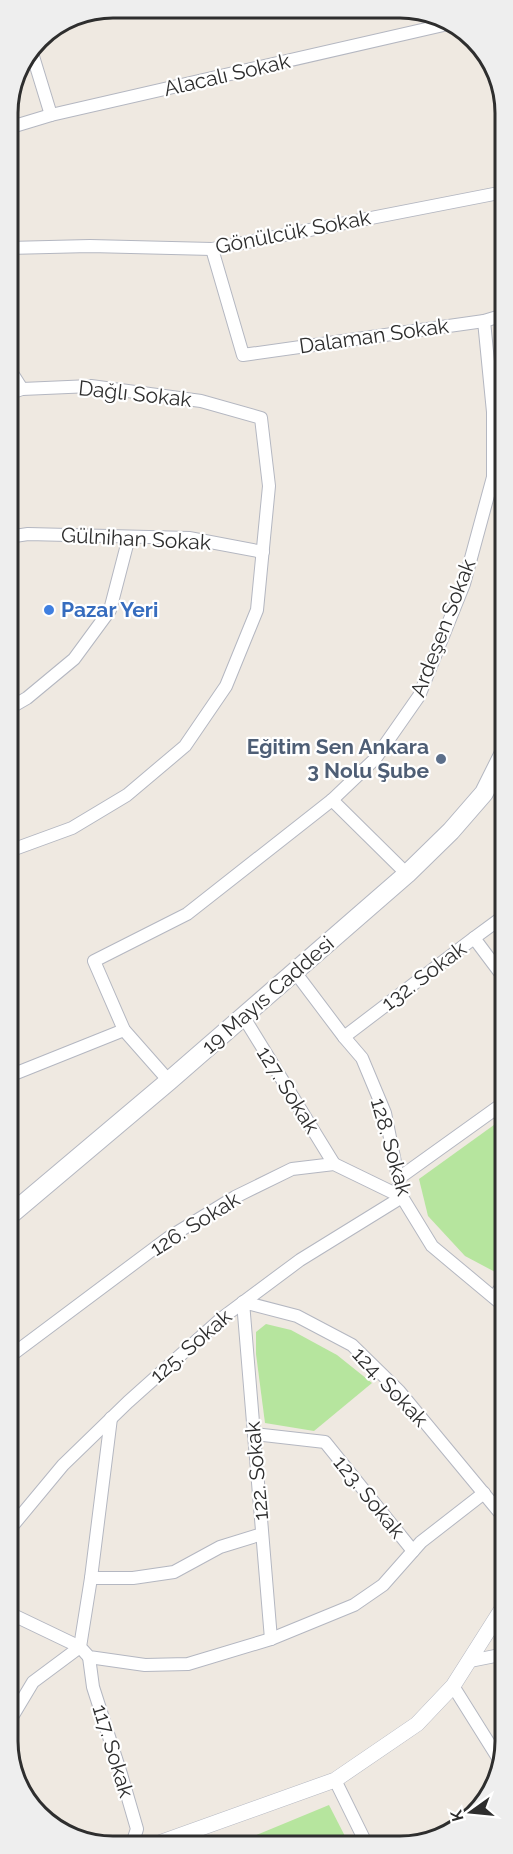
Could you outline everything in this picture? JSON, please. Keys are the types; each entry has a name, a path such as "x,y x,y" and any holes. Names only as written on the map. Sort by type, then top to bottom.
{"main road":[{"name":"19 Mayıs Caddesi","path":"18,1208 169,1081 407,874 451,831 484,793 495,771"}],"street":[{"name":"Alacalı Sokak","path":"18,125 437,26"},
{"path":"34,61 51,116"},
{"name":"Gönülcük Sokak","path":"18,248 90,246 212,249 495,194"},
{"name":"Dalaman Sokak","path":"212,249 243,355 495,318"},
{"name":"Ardeşen Sokak","path":"169,1081 124,1030 94,961 187,914 332,800 375,759 419,696 464,584 493,477 493,412 484,321"},
{"path":"18,383 22,390"},
{"name":"Dağlı Sokak","path":"18,391 91,386 201,401 261,418 269,486 262,552"},
{"name":"Gülnihan Sokak","path":"18,536 189,538 262,552"},
{"path":"18,703 74,659 110,610 129,537"},
{"path":"18,848 72,828 127,795 185,746 226,686 257,610 262,552"},
{"path":"332,800 407,874"},
{"name":"132. Sokak","path":"344,1037 495,923"},
{"path":"474,938 495,966"},
{"name":"128. Sokak","path":"295,972 362,1058 385,1113 402,1197 432,1246 494,1297"},
{"name":"127. Sokak","path":"243,1016 334,1164"},
{"path":"18,1072 124,1030"},
{"path":"399,1178 495,1109"},
{"path":"334,1164 402,1197"},
{"name":"126. Sokak","path":"18,1350 168,1238 235,1197 292,1169 334,1164"},
{"name":"125. Sokak","path":"18,1519 63,1465 111,1418 222,1318 300,1260 402,1197"},
{"name":"122. Sokak","path":"243,1302 271,1639"},
{"name":"124. Sokak","path":"243,1302 297,1316 352,1345 399,1391 495,1507"},
{"name":"117. Sokak","path":"111,1418 84,1652 137,1829 135,1836"},
{"name":"123. Sokak","path":"254,1434 325,1442 413,1551"},
{"path":"18,1618 84,1652 145,1665 188,1664 271,1639 354,1605 383,1584 421,1542 484,1493"},
{"path":"91,1578 133,1578 174,1572 220,1547 262,1534"},
{"path":"178,1836 335,1780 417,1724 453,1686 495,1620"},
{"path":"18,1707 33,1682 84,1652"},
{"path":"470,1661 495,1656"},
{"path":"453,1686 494,1752"},
{"path":"335,1780 363,1836"}],"green space":[{"path":"495,1124 495,1272 465,1256 428,1216 419,1179"},
{"path":"266,1324 291,1330 337,1355 372,1383 314,1431 265,1423 256,1354 256,1332"},
{"path":"329,1805 345,1836 254,1836"}],"place":[{"name":"Pazar Yeri","path":"49,610"},
{"name":"Eğitim Sen Ankara 3 Nolu Şube","path":"441,759"}]}
